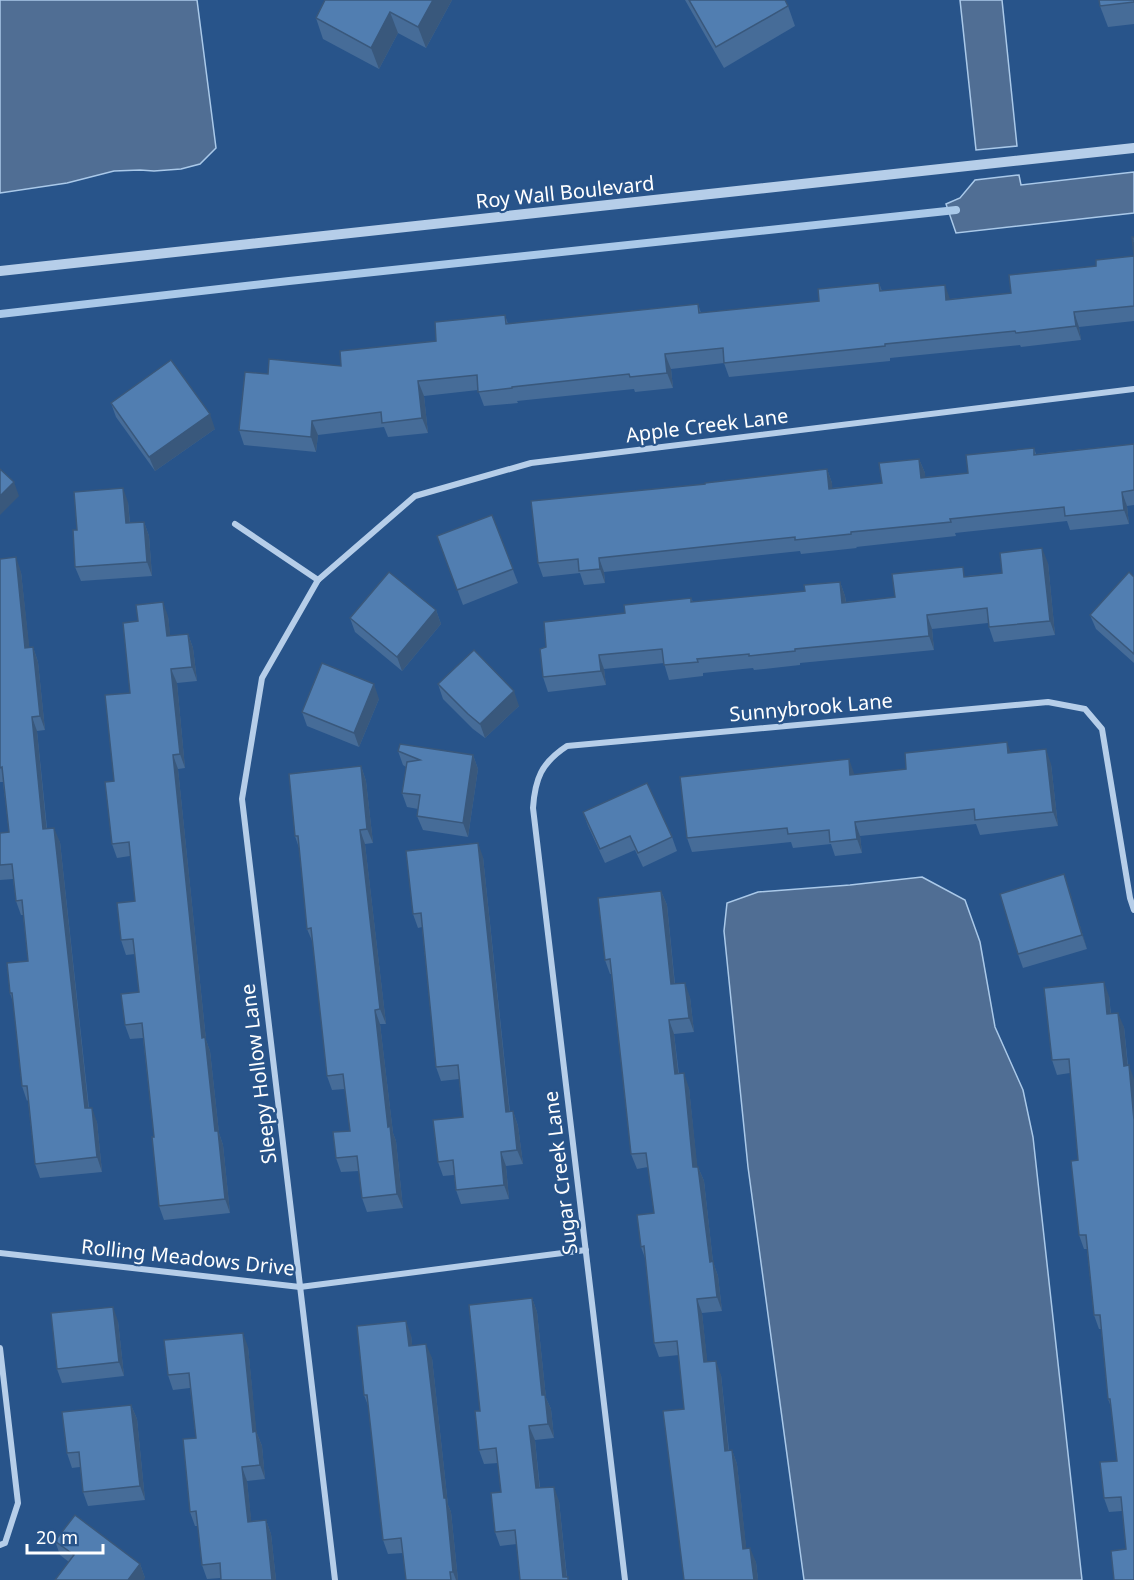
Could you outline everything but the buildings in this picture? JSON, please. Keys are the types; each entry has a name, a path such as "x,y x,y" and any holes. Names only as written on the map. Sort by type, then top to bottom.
{"street":[{"name":"Roy Wall Boulevard","path":"0,271 1134,148"},
{"name":"Apple Creek Lane","path":"318,580 415,496 531,463 1134,389"},
{"path":"235,524 318,580"},
{"name":"Sleepy Hollow Lane","path":"318,580 262,678 242,799 335,1580"},
{"name":"Sunnybrook Lane","path":"547,765 555,754 567,746 1048,702 1085,709 1102,729 1130,898 1134,910"},
{"name":"Sugar Creek Lane","path":"547,765 535,786 533,808 625,1580"},
{"name":"Rolling Meadows Drive","path":"0,1253 300,1287 585,1250"},
{"path":"0,1348 18,1503 3,1544"}],"water":[{"path":"0,0 197,0 216,148 200,164 181,169 114,171 67,183 0,193"},
{"path":"960,0 1002,0 1017,146 976,150"},
{"path":"1134,172 1134,213 956,233 946,204 960,198 975,180 1019,175 1021,185"},
{"path":"922,877 965,900 980,942 995,1027 1023,1090 1033,1137 1082,1580 804,1580 748,1167 724,931 727,903 758,892"}],"waterway":[{"path":"0,314 956,210"}]}
